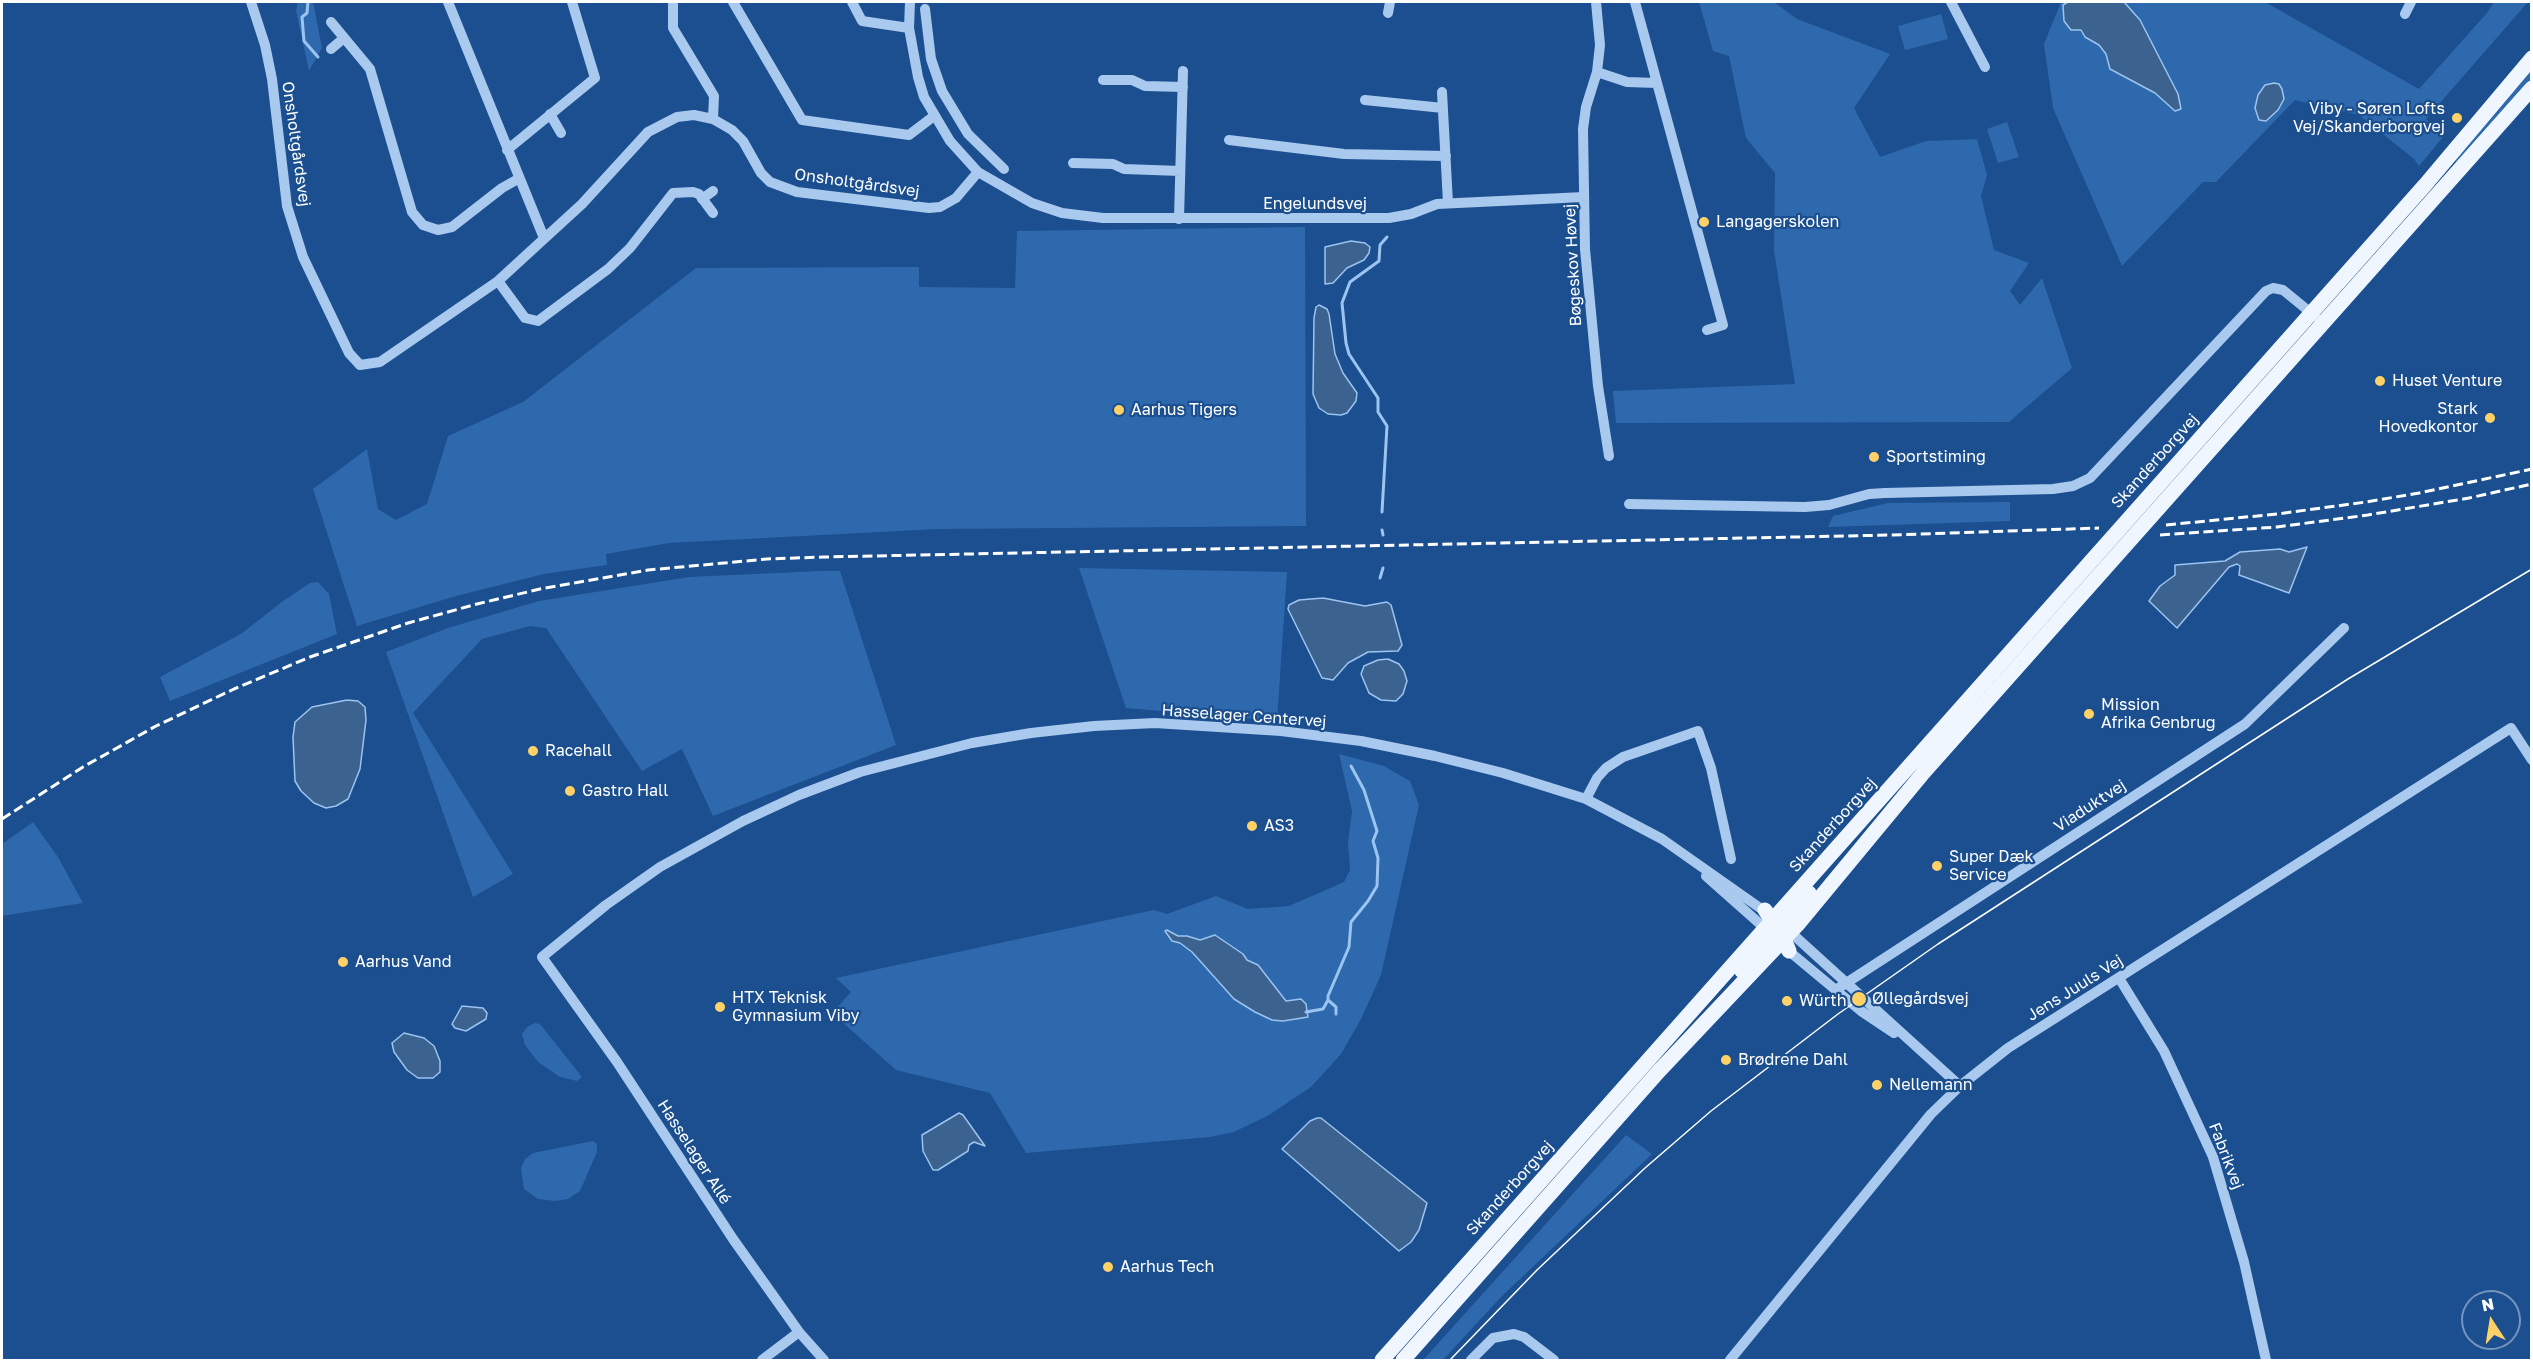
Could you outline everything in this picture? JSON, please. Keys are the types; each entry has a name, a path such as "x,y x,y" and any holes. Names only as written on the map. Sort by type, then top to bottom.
{"main road":[{"name":"Skanderborgvej","path":"1382,1360 1924,772 2317,318 2532,58"},
{"name":"Skanderborgvej","path":"1402,1360 1683,1046 1778,931 1852,831 2317,318 2532,88"}],"street":[{"name":"Onsholtgårdsvej","path":"251,2 266,45 287,206 303,257 349,353 360,365 380,362 498,281 582,204 648,132 677,117 694,115 713,119 732,130 743,141 761,173 770,182 797,192 929,208 940,207 956,198 978,171"},
{"path":"448,2 544,238"},
{"path":"507,150 595,78 572,2"},
{"path":"733,2 802,120 909,135 934,116"},
{"path":"852,2 862,21 909,28"},
{"name":"Engelundsvej","path":"910,2 909,28 918,78 934,116 950,141 978,171 1032,203 1062,213 1103,218 1389,218 1411,214 1437,204 1584,197"},
{"name":"Bøgeskov Høvej","path":"1596,2 1600,45 1597,72 1586,107 1583,129 1584,197 1588,301 1609,456"},
{"path":"1635,2 1723,325 1707,330"},
{"path":"1951,2 1985,67"},
{"path":"2405,14 2412,2"},
{"path":"673,4 673,28 714,96 713,119"},
{"path":"925,9 927,42 939,83 958,120 979,146 1005,169"},
{"path":"331,22 370,69 412,212 423,225 438,230 452,228 518,178"},
{"path":"331,49 344,38"},
{"path":"1179,219 1184,71"},
{"path":"1597,72 1627,82 1657,83"},
{"path":"1103,80 1132,80 1145,86 1183,87"},
{"path":"1442,92 1448,203"},
{"path":"1365,100 1443,108"},
{"path":"550,114 561,134"},
{"path":"1229,140 1344,154 1446,156"},
{"path":"965,158 979,146"},
{"path":"1073,163 1113,164 1124,169 1180,171"},
{"path":"702,199 713,191"},
{"path":"498,281 525,318 538,321 608,269 630,248 674,193 693,192 713,213"},
{"path":"1629,504 1805,507 1829,505 1869,494 2053,489 2073,486 2091,478 2262,293 2273,288 2283,290 2317,318"},
{"name":"Viaduktvej","path":"1837,989 2246,724 2343,628"},
{"name":"Hasselager Centervej","path":"542,957 606,905 660,867 743,821 799,795 860,772 952,748 1031,733 1094,726 1155,723 1281,731 1361,741 1436,756 1503,773 1586,799 1642,828 1690,859 1778,931"},
{"name":"Jens Juuls Vej","path":"1730,1360 1931,1114 1960,1086 2008,1048 2511,728 2532,760"},
{"path":"1586,799 1597,778 1606,768 1623,757 1698,731 1711,768 1731,859"},
{"name":"Hasselager Centervej","path":"1690,859 1701,873 1778,931"},
{"path":"1778,931 1847,982 1960,1086"},
{"path":"1778,931 1861,1011 1912,1044"},
{"name":"Hasselager Allé","path":"542,957 617,1062 733,1239 798,1332 824,1360"},
{"name":"Fabrikvej","path":"2119,978 2164,1051 2213,1158 2244,1262 2266,1360"},
{"path":"762,1360 798,1332"},
{"path":"1472,1360 1493,1338 1514,1334 1524,1337 1554,1360"}],"shaded area":[{"path":"298,2 313,2 322,48 309,71 296,11"},
{"path":"1699,2 1774,2 1797,19 1890,54 1854,108 1880,157 1926,141 1977,139 1987,175 1981,196 1994,250 2029,263 2010,291 2020,305 2042,278 2072,368 2009,422 1616,423 1613,391 1795,384 1774,251 1775,173 1746,138 1729,56 1713,51"},
{"path":"2061,2 2265,2 2419,89 2487,13 2494,2 2528,2 2426,119 2443,137 2419,166 2414,159 2359,115 2295,100 2216,182 2203,182 2122,266 2053,108 2044,44"},
{"path":"2068,2 2124,2 2140,20 2178,94 2181,109 2175,111 2155,93 2110,69 2106,54 2099,45 2085,37 2081,30 2071,30 2064,21 2063,5"},
{"path":"1941,14 1948,39 1905,50 1898,26"},
{"path":"2531,67 2531,79 2457,163 2454,160"},
{"path":"2279,84 2284,99 2278,110 2266,121 2259,120 2255,108 2258,95 2265,85"},
{"path":"2007,122 2019,157 1998,163 1987,129"},
{"path":"1305,227 1306,526 937,529 669,543 606,554 607,565 544,574 456,596 357,626 313,489 367,449 378,509 396,520 427,504 448,436 523,402 696,268 919,267 919,287 1015,288 1017,231"},
{"path":"1351,241 1365,243 1370,247 1369,253 1364,260 1347,268 1333,283 1325,284 1325,247"},
{"path":"1319,305 1327,309 1335,354 1343,373 1357,393 1356,401 1347,413 1341,415 1328,414 1319,408 1313,394 1314,318 1316,307"},
{"path":"2010,502 2010,521 1828,527 1833,516 1888,503"},
{"path":"2307,547 2289,593 2239,575 2240,566 2237,564 2229,567 2177,628 2149,601 2160,586 2175,575 2175,565 2225,561 2240,552 2280,549 2289,552"},
{"path":"1079,568 1287,572 1277,721 1126,708"},
{"path":"840,571 896,745 713,816 682,749 642,771 546,628 530,626 482,639 413,713 513,874 473,897 386,652 448,628 539,601 689,577"},
{"path":"318,582 329,594 337,634 170,701 160,677 241,634 283,601 310,583"},
{"path":"1323,598 1365,606 1387,602 1391,605 1402,645 1398,651 1368,652 1348,663 1333,680 1322,678 1288,609 1289,605 1299,600"},
{"path":"1388,659 1399,664 1407,681 1403,694 1396,701 1381,700 1369,693 1361,674 1364,666 1378,660"},
{"path":"347,700 358,701 365,707 366,720 360,769 348,799 336,806 326,808 314,803 301,791 295,781 293,737 295,722 312,707"},
{"path":"1339,754 1384,766 1410,781 1419,805 1381,975 1361,1019 1341,1054 1311,1087 1269,1115 1234,1132 1210,1137 1026,1153 990,1093 896,1070 832,1013 851,992 836,978 1154,910 1167,914 1216,896 1248,909 1289,906 1344,882 1350,870 1348,842 1352,811","holes":["1167,930 1178,936 1200,940 1215,935 1243,954 1247,960 1258,965 1287,1001 1294,999 1308,1017 1283,1021 1273,1020 1234,999 1192,952 1180,943 1171,941"]},
{"path":"33,822 58,857 83,903 2,916 2,844"},
{"path":"1165,931 1178,936 1200,940 1215,935 1243,954 1247,960 1258,965 1286,1001 1301,999 1306,1004 1308,1017 1283,1021 1272,1020 1255,1012 1234,999 1192,952 1180,943 1172,941"},
{"path":"462,1006 483,1008 487,1013 486,1019 466,1031 455,1028 452,1024"},
{"path":"535,1023 540,1024 582,1077 577,1081 560,1077 538,1062 525,1045 522,1034 527,1027"},
{"path":"404,1033 424,1038 434,1046 440,1061 440,1072 433,1078 418,1078 407,1070 394,1052 392,1043"},
{"path":"959,1113 963,1115 985,1146 974,1142 969,1145 968,1151 938,1170 933,1170 923,1151 922,1135"},
{"path":"1321,1118 1427,1203 1419,1230 1411,1242 1399,1251 1282,1149 1310,1121"},
{"path":"1626,1135 1652,1154 1501,1297 1443,1360 1423,1360"},
{"path":"593,1141 597,1144 597,1152 580,1191 568,1199 555,1201 538,1199 524,1189 521,1168 525,1159 533,1153"}],"waterway":[{"path":"308,2 307,13 302,17 304,41 318,57"},
{"path":"1382,512 1387,426 1378,412 1378,398 1349,354 1342,303 1350,282 1379,261 1380,245 1387,237"},
{"path":"1382,530 1383,535"},
{"path":"1380,578 1383,568"},
{"path":"1306,1012 1323,1009 1349,947 1351,922 1377,886 1378,858 1373,841 1377,831 1364,790 1351,766"},
{"path":"1328,1000 1336,1007 1336,1014"}],"tram line":[{"path":"1450,1360 1537,1270 1645,1168 1711,1111 1838,1014 1938,944 2348,679 2532,569"}],"railway":[{"path":"2166,525 2366,502 2532,469"},
{"path":"2160,535 2277,527 2368,515 2469,498 2532,484"},
{"path":"2,819 83,767 156,726 234,689 310,657 408,623 477,604 540,589 648,570 767,559 824,557 1892,535 2099,528"}],"place":[{"name":"Viby - Søren Lofts Vej/Skanderborgvej","path":"2457,118"},
{"name":"Langagerskolen","path":"1704,222"},
{"name":"Huset Venture","path":"2380,381"},
{"name":"Aarhus Tigers","path":"1119,410"},
{"name":"Stark Hovedkontor","path":"2490,418"},
{"name":"Sportstiming","path":"1874,457"},
{"name":"Mission Afrika Genbrug","path":"2089,714"},
{"name":"Racehall","path":"533,751"},
{"name":"Gastro Hall","path":"570,791"},
{"name":"AS3","path":"1252,826"},
{"name":"Super Dæk Service","path":"1937,866"},
{"name":"Aarhus Vand","path":"343,962"},
{"name":"Øllegårdsvej","path":"1859,999"},
{"name":"Würth","path":"1787,1001"},
{"name":"HTX Teknisk Gymnasium Viby","path":"720,1007"},
{"name":"Brødrene Dahl","path":"1726,1060"},
{"name":"Nellemann","path":"1877,1085"},
{"name":"Aarhus Tech","path":"1108,1267"}]}
